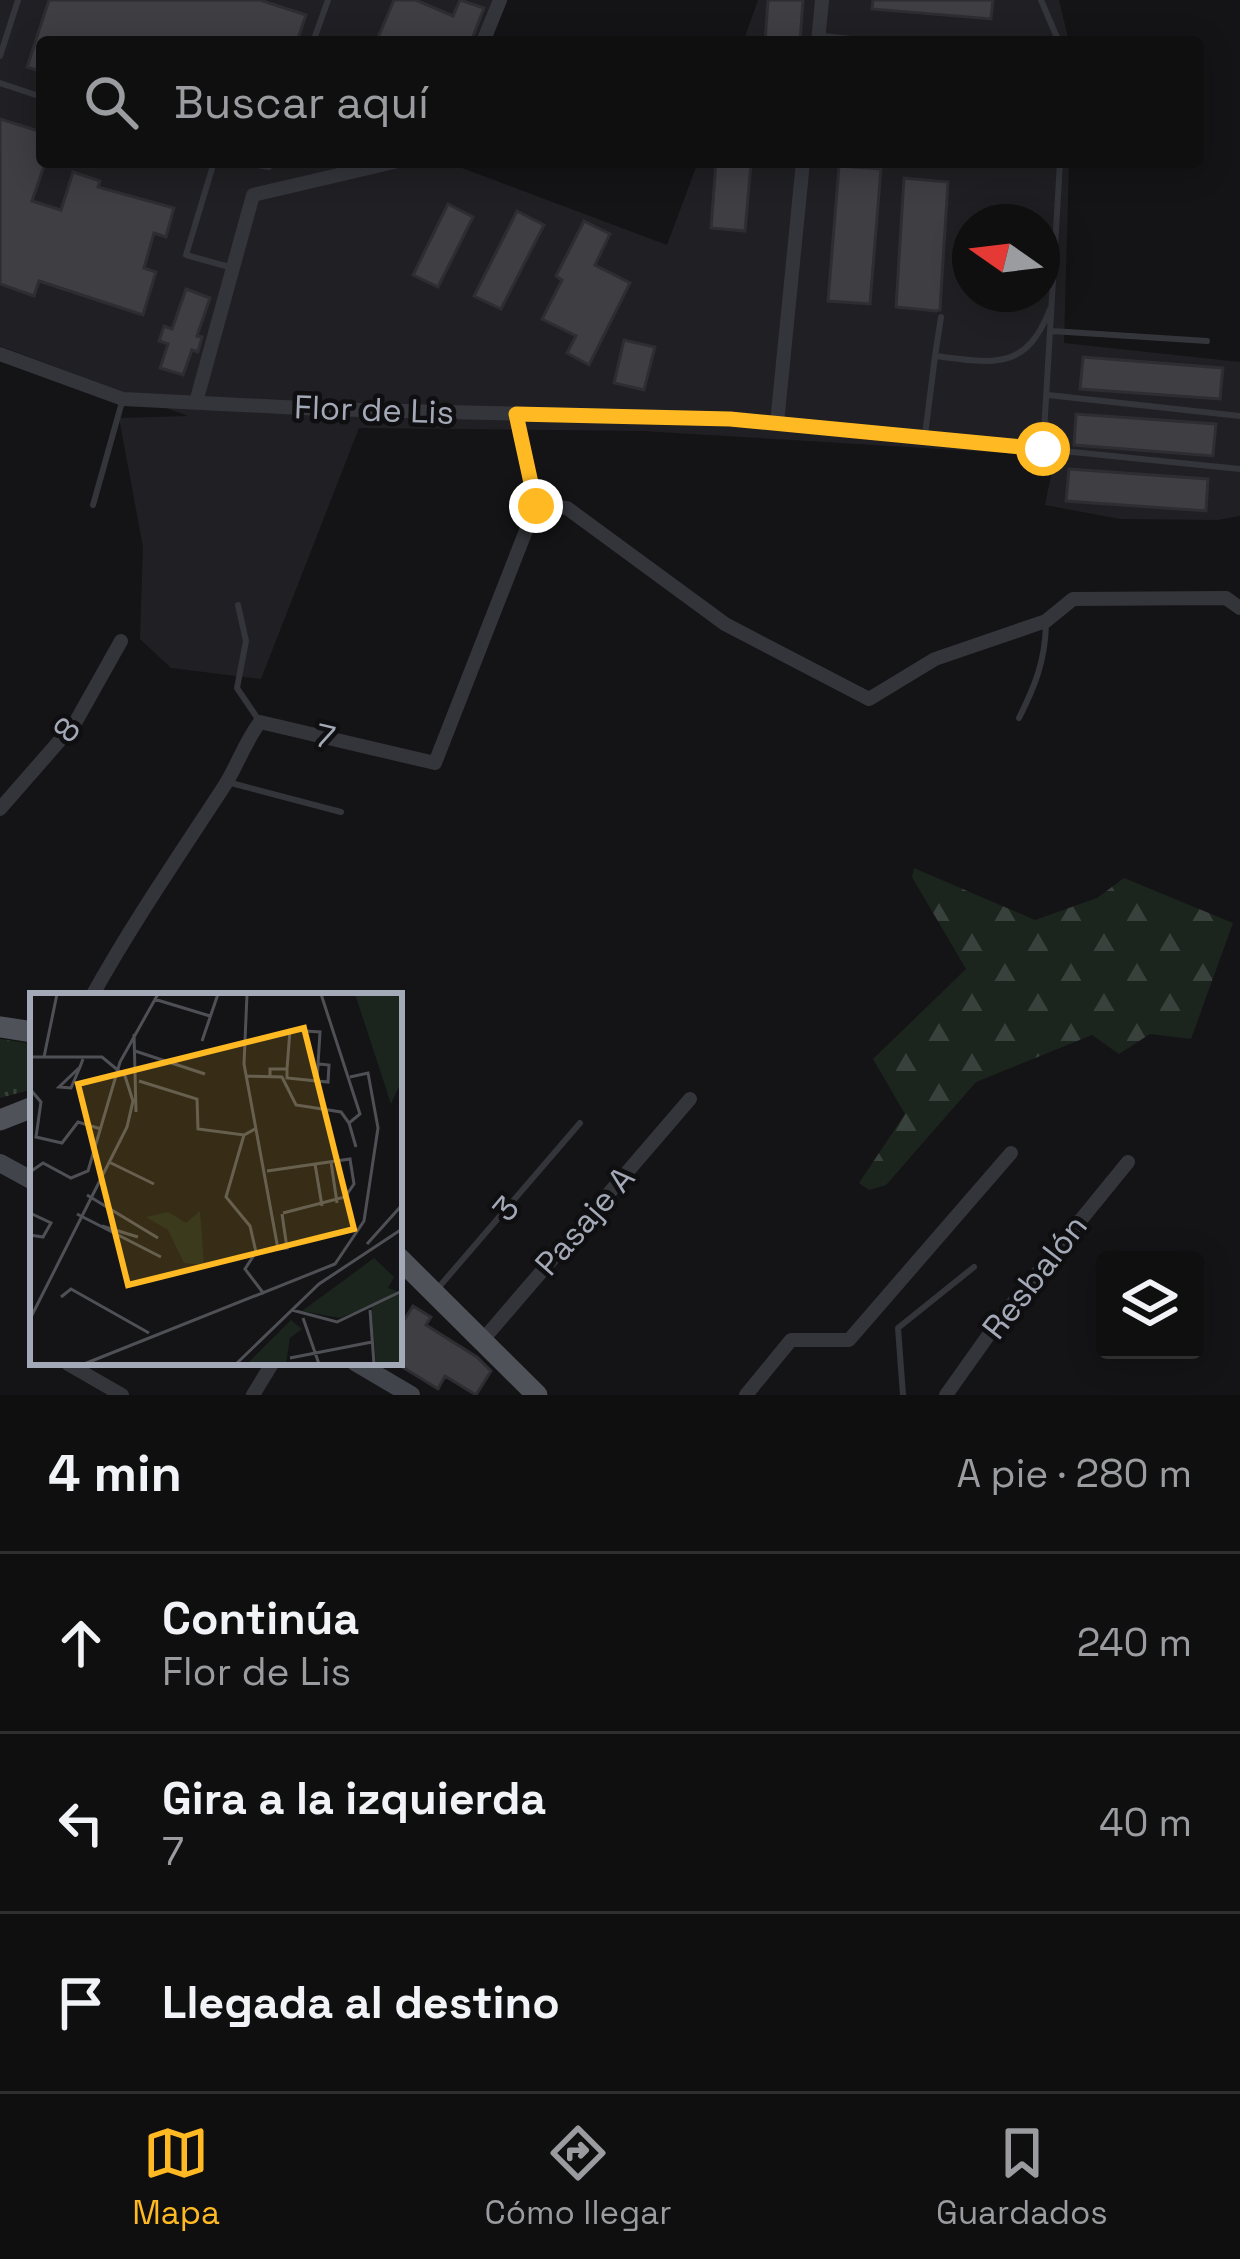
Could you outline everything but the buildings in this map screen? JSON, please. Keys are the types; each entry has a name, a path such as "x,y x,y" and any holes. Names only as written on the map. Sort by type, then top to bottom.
{"main road":[{"path":"0,1027 30,1032"},
{"path":"0,1120 30,1109"},
{"path":"0,1163 30,1179"},
{"path":"402,1261 537,1395"},
{"path":"360,1365 411,1395"}],"street":[{"path":"485,36 500,0"},
{"path":"818,36 822,0"},
{"path":"196,402 254,195 369,168"},
{"path":"777,423 802,168"},
{"name":"Flor de Lis","path":"0,354 123,399 777,423 1043,449"},
{"path":"516,414 536,506 567,508 724,624 869,699 935,659 1046,621 1073,599 1226,598 1240,608"},
{"name":"7","path":"260,722 435,763 536,506"},
{"name":"8","path":"0,809 75,723 121,641"},
{"path":"94,993 132,923 227,782 260,722"},
{"name":"Pasaje A","path":"481,1342 690,1100"},
{"path":"746,1395 791,1340 849,1340 1011,1154"},
{"name":"Resbalón","path":"946,1395 1000,1319 1128,1162"},
{"path":"70,1365 122,1395"},
{"path":"253,1395 271,1365"}],"lane":[{"path":"0,56 18,0"},
{"path":"315,36 328,0"},
{"path":"1041,0 1056,36"},
{"path":"0,83 36,96"},
{"path":"212,168 186,255 233,268"},
{"path":"1058,204 1060,168"},
{"path":"935,356 992,363 1012,357 1040,336 1049,312"},
{"path":"1053,312 1043,449 1240,469"},
{"path":"925,436 941,317"},
{"path":"1052,331 1207,341"},
{"path":"1048,395 1240,416"},
{"path":"93,505 123,399"},
{"path":"238,605 246,641 237,688 260,722"},
{"path":"1019,718 1041,669 1046,621"},
{"path":"227,782 341,812"},
{"name":"3","path":"433,1295 580,1123"},
{"name":"Resbalón","path":"903,1395 898,1328 974,1268"}],"shaded area":[{"path":"0,0 503,0 490,36 36,36 36,168 462,168 667,245 696,168 1069,168 1064,343 1240,362 1240,516 1120,519 1045,505 1055,456 643,431 359,428 261,679 171,668 140,639 143,547 119,418 188,416 0,346"},
{"path":"758,0 1059,0 1068,36 745,36"}],"green space":[{"path":"914,868 1035,920 1097,898 1124,878 1233,923 1191,1039 1150,1034 1119,1054 1092,1035 976,1082 886,1185 869,1190 859,1183 905,1114 873,1059 966,969 912,877"},
{"path":"0,1039 30,1044 30,1090 0,1098"}],"route":[{"path":"536,506 516,414 730,419 1043,449"}]}
